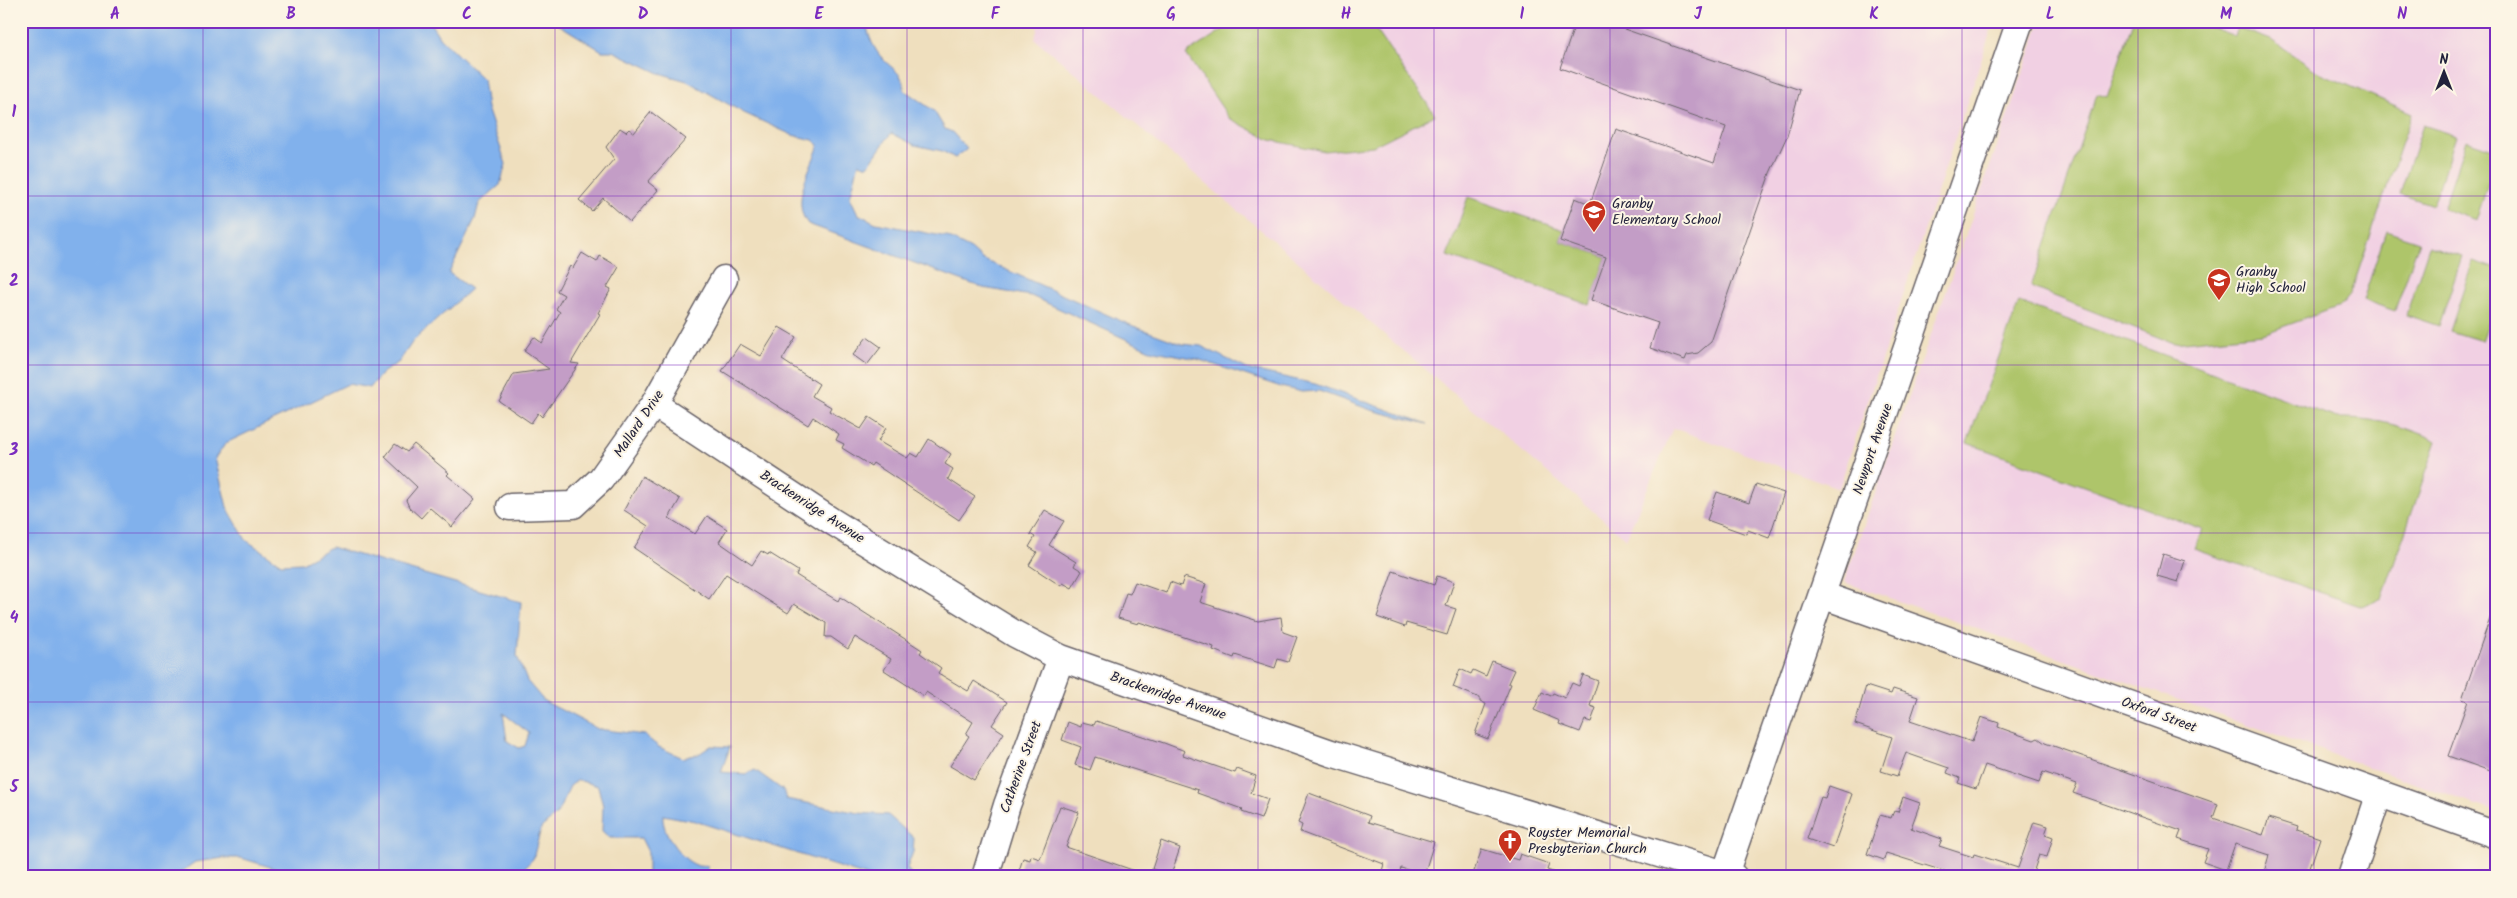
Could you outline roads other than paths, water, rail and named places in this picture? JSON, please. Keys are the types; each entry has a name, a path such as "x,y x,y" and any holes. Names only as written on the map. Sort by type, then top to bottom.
{"street":[{"name":"Newport Avenue","path":"1728,876 1822,595 2020,21"},
{"name":"Mallard Drive","path":"510,507 573,505 601,479 654,404 724,279"},
{"name":"Brackenridge Avenue","path":"654,404 833,522 1015,634 1061,658 1331,753 1728,876"},
{"name":"Oxford Street","path":"1822,595 2496,835"},
{"name":"Catherine Street","path":"985,877 1007,805 1061,658"},
{"path":"2350,877 2379,794"}],"water":[{"path":"21,21 429,21 440,38 483,79 487,108 506,164 500,185 479,203 475,219 449,273 471,289 413,341 399,362 382,373 370,388 348,384 226,443 215,458 227,507 246,540 281,564 302,563 331,547 521,602 517,656 527,681 544,701 598,729 644,735 659,747 683,758 699,754 711,746 730,747 721,772 746,774 755,770 784,791 786,799 859,813 888,815 914,838 913,852 907,868 913,877 870,877 695,821 663,815 665,829 678,851 690,862 700,866 707,866 710,877 648,877 648,852 641,838 610,838 602,831 603,806 598,786 578,780 570,786 557,814 541,828 533,859 523,869 496,877 285,877 280,870 241,858 224,858 195,862 174,877 21,877","holes":["503,713 529,733 525,746 519,748 507,741"]},
{"path":"553,21 870,21 867,24 867,28 872,43 880,56 900,76 904,84 904,90 934,111 945,129 952,132 967,149 955,158 942,151 915,145 891,133 868,166 859,163 850,197 858,214 876,223 947,237 971,249 982,259 1128,324 1182,344 1201,346 1247,369 1315,384 1428,424 1371,410 1319,391 1302,392 1281,387 1197,359 1150,350 1031,296 983,288 808,224 803,215 801,195 819,145 813,140 792,135 744,113 687,81 659,73 613,51 602,51"}],"place":[{"name":"Granby Elementary School","path":"1594,233"},
{"name":"Granby High School","path":"2219,301"},
{"name":"Royster Memorial Presbyterian Church","path":"1510,862"}]}
